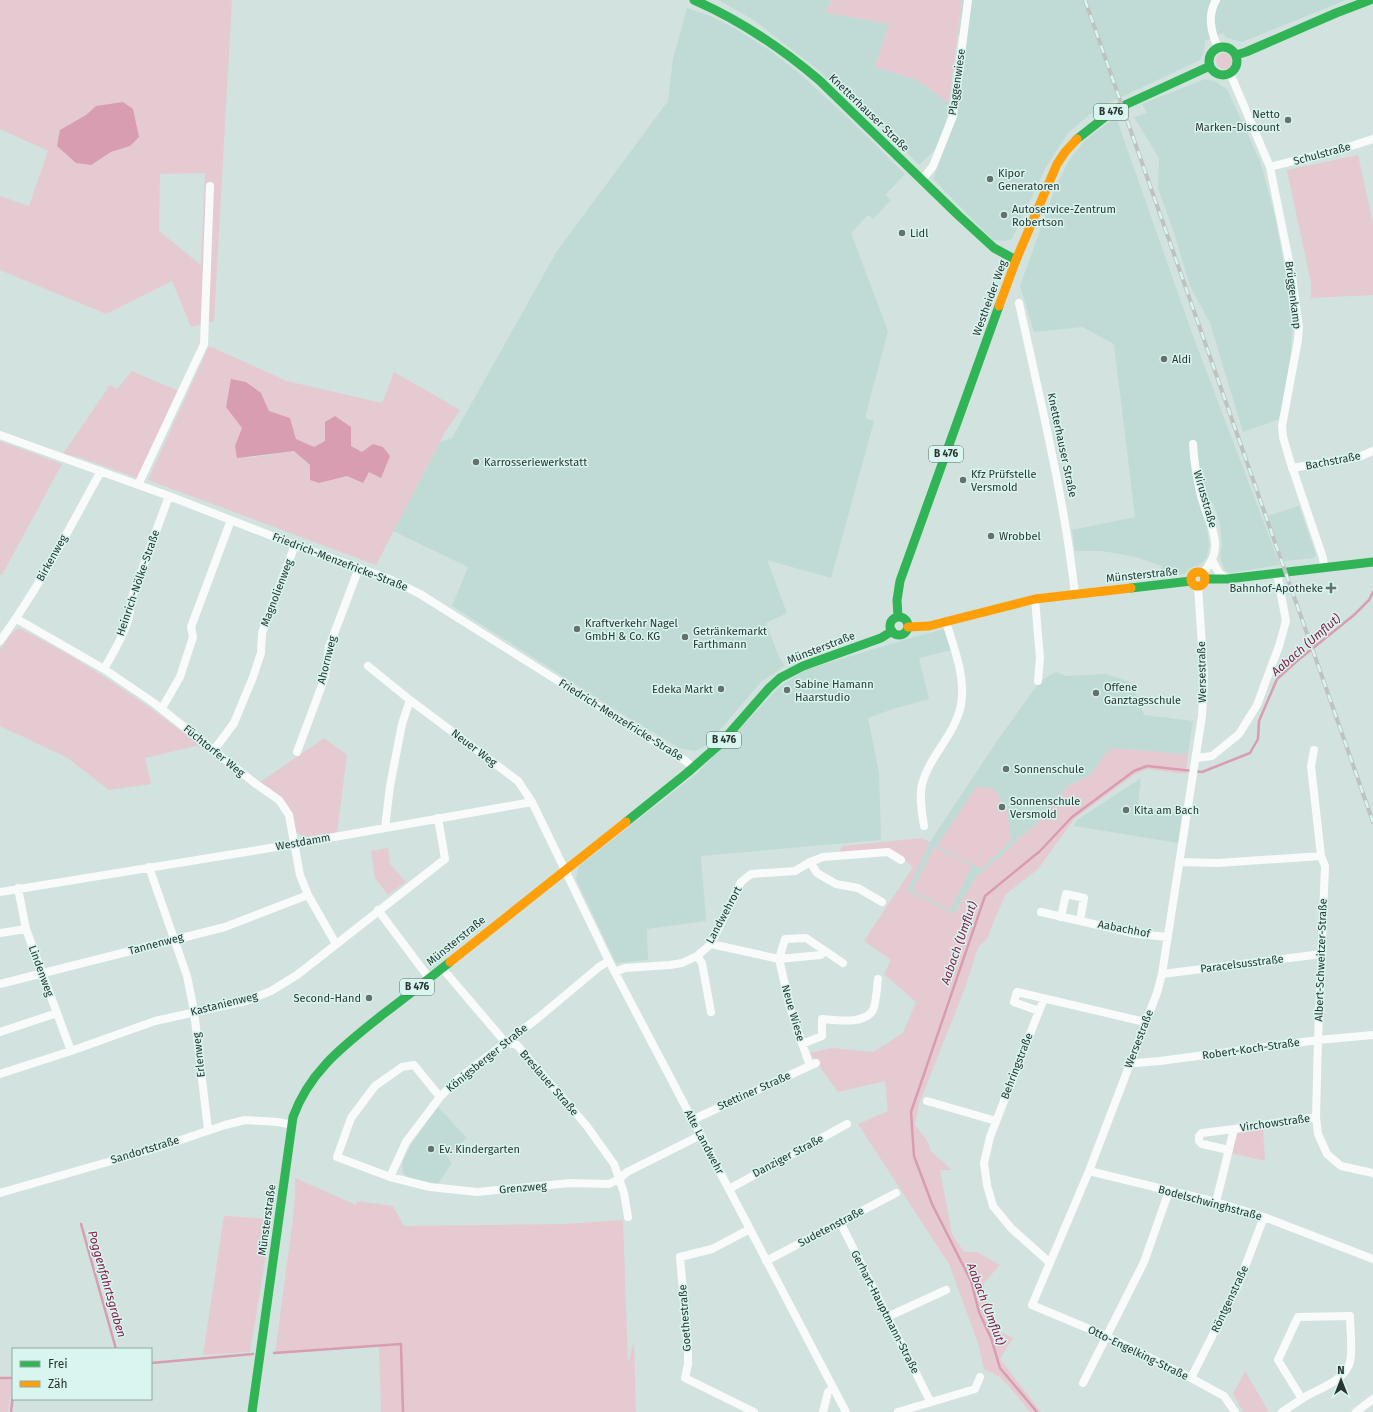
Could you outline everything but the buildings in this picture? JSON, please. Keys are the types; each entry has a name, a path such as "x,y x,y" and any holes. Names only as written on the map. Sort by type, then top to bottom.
{"main road":[{"name":"Knetterhauser Straße","path":"694,0 739,21 776,45 798,62 819,80 994,248 1016,260"},
{"path":"1236,55 1336,12 1370,0"},
{"path":"1218,48 1232,49 1236,55 1237,64 1230,73 1225,75 1216,73 1210,66 1209,57 1214,50 1218,48"},
{"name":"Westheider Weg","path":"898,617 897,600 900,581 1016,260 1060,159 1070,146 1097,122 1119,107 1210,66"},
{"path":"1195,584 1191,577 1194,573 1198,572 1203,576 1227,579 1373,562"},
{"name":"Münsterstraße","path":"908,627 946,622 1035,599 1075,594 1195,584"},
{"path":"898,617 905,620 908,627 906,632 896,634 892,631 890,625 892,620 898,617"},
{"name":"Münsterstraße","path":"252,1412 292,1125 299,1100 309,1083 324,1065 353,1039 693,768 720,744 769,688 780,678 803,666 881,638 892,631"}],"street":[{"name":"Plaggenwiese","path":"922,180 933,166 953,116 968,0"},
{"path":"1216,0 1212,8 1210,23 1218,48"},
{"name":"Brüggenkamp","path":"1230,73 1270,167 1292,276 1299,327 1298,340 1282,426 1283,437 1323,558 1324,568"},
{"name":"Schulstraße","path":"1270,167 1348,148 1373,139"},
{"path":"138,485 204,344 210,186"},
{"name":"Knetterhauser Straße","path":"1019,303 1061,497 1071,552 1075,594"},
{"name":"Friedrich-Menzefricke-Straße","path":"0,435 169,496 295,545 392,580 420,594 672,753 693,768"},
{"name":"Wirusstraße","path":"1193,444 1196,474 1202,498 1215,534 1216,542 1212,560 1203,576"},
{"name":"Bachstraße","path":"1292,468 1359,457 1373,452"},
{"name":"Birkenweg","path":"0,641 17,619 101,471"},
{"name":"Heinrich-Nölke-Straße","path":"104,669 120,639 130,612 129,604 169,496"},
{"path":"162,708 180,677 193,637 191,627 231,520"},
{"name":"Magnolienweg","path":"214,750 234,723 253,677 261,653 262,633 295,545"},
{"path":"1212,560 1218,573 1227,579"},
{"name":"Ahornweg","path":"297,752 325,677 328,647 359,568"},
{"path":"1196,760 1212,756 1239,734 1257,705 1279,646 1286,621 1276,573"},
{"name":"Wersestraße","path":"1032,1305 1089,1171 1157,993 1162,974 1202,716 1204,676 1195,584"},
{"path":"1035,599 1040,658 1038,681"},
{"name":"Füchtorfer Weg","path":"17,619 104,669 162,708 256,784 279,800 289,815 300,875 308,895 336,944"},
{"path":"924,826 921,803 922,785 926,772 954,728 961,706 961,675 946,622"},
{"name":"Neuer Weg","path":"368,666 410,700 518,781 532,802"},
{"path":"385,828 390,786 402,724 410,700"},
{"name":"Albert-Schweitzer-Straße","path":"1314,750 1311,766 1322,856 1325,866 1318,1040 1316,1117 1318,1134 1327,1154 1341,1166 1373,1173"},
{"path":"532,802 566,869"},
{"name":"Westdamm","path":"0,892 294,844 532,802"},
{"name":"Kastanienweg","path":"0,1074 71,1051 155,1021 194,1011 218,1008 246,1001 270,991 297,975 445,858 438,818"},
{"name":"Landwehrort","path":"615,972 625,968 682,963 697,956 711,944 742,882 751,874 795,872 810,862 823,857 888,852 901,860"},
{"path":"1179,862 1218,863 1322,856"},
{"path":"810,862 817,873 836,884 858,888 882,902"},
{"name":"Erlenweg","path":"149,867 187,976 194,1011 208,1130"},
{"name":"Alte Landwehr","path":"566,869 609,961 846,1412"},
{"name":"Lindenweg","path":"18,888 26,929 71,1051"},
{"path":"1061,917 1066,894 1084,898 1080,921"},
{"name":"Tannenweg","path":"0,984 225,927 308,895"},
{"path":"378,910 429,978"},
{"name":"Aabachhof","path":"1041,912 1137,934 1168,937"},
{"path":"0,934 26,929"},
{"name":"Neue Wiese","path":"813,1064 802,1044 791,1011 779,959 785,939 806,938 843,963"},
{"path":"711,944 779,959 821,955 825,951"},
{"name":"Paracelsusstraße","path":"1162,974 1322,954"},
{"path":"697,956 702,963 711,1012"},
{"name":"Königsberger Straße","path":"390,1177 406,1142 440,1097 458,1079 599,967 609,961"},
{"name":"Breslauer Straße","path":"442,968 505,1042 517,1045 586,1125 614,1164 624,1192 628,1217"},
{"path":"802,1044 822,1036 822,1019 854,1021 868,1016 873,1010 878,979"},
{"path":"1039,1011 1014,1002 1017,992 1145,1022"},
{"name":"Behringstraße","path":"1044,999 990,1137 984,1163 987,1185 993,1206 1011,1228 1050,1263"},
{"path":"0,1032 57,1013"},
{"name":"Robert-Koch-Straße","path":"1130,1061 1136,1063 1160,1061 1318,1040 1373,1035"},
{"name":"Stettiner Straße","path":"692,1120 813,1064"},
{"name":"Grenzweg","path":"440,1097 414,1065 402,1067 375,1086 351,1118 337,1158 390,1177 430,1187 477,1192 571,1183 609,1184 619,1179 627,1172 701,1135"},
{"path":"927,1101 996,1121"},
{"name":"Virchowstraße","path":"1229,1150 1202,1144 1199,1140 1199,1136 1202,1133 1316,1117"},
{"name":"Sandortstraße","path":"0,1193 160,1147 208,1130 245,1120 278,1122 292,1125"},
{"name":"Danziger Straße","path":"729,1189 847,1124"},
{"name":"Virchowstraße","path":"1216,1202 1234,1129"},
{"name":"Bodelschwinghstraße","path":"1089,1171 1216,1202 1264,1217 1373,1259"},
{"path":"1083,1384 1144,1262 1169,1191"},
{"name":"Sudetenstraße","path":"766,1261 896,1193"},
{"name":"Röntgenstraße","path":"1191,1378 1238,1284 1264,1217"},
{"name":"Gerhart-Hauptmann-Straße","path":"840,1222 930,1401"},
{"name":"Goethestraße","path":"750,1229 712,1249 680,1257 688,1349 688,1364 685,1378 754,1412"},
{"path":"888,1317 946,1290"},
{"name":"Otto-Engelking-Straße","path":"1032,1305 1106,1336 1191,1378 1224,1396 1235,1412"},
{"path":"1282,1412 1302,1398 1337,1379 1346,1371 1350,1361 1351,1349 1350,1316 1298,1317 1278,1360 1302,1398"},
{"path":"898,1412 930,1401 975,1389 980,1377"},
{"path":"823,1412 828,1392 833,1388"},
{"path":"1361,1411 1373,1399"}],"shaded area":[{"path":"0,0 232,0 214,321 191,327 172,281 106,314 0,270 0,196 29,206 48,151 0,129","holes":["96,106 130,146 111,152 60,131 86,115","205,173 201,265 159,231 160,174"]},
{"path":"718,0 833,0 824,12 889,24 875,67 917,80 949,103 948,114 936,149 919,165 848,94 840,92 820,71 752,19"},
{"path":"833,0 962,0 949,103 917,80 875,67 889,24 824,12"},
{"path":"962,0 1346,0 1242,42 1227,38 1223,33 1205,41 1204,52 1200,60 1109,103 1089,115 1068,133 1046,167 1012,239 1005,241 993,240 933,179 956,118 967,35 958,34"},
{"path":"687,8 710,16 736,29 769,50 798,72 848,118 905,174 885,195 891,200 873,219 868,215 851,233 888,331 865,418 874,421 831,578 767,560 787,613 766,623 779,657 785,666 761,682 707,745 695,751 679,748 452,606 468,567 393,531 440,442 452,438 557,251 668,101 673,59"},
{"path":"1221,53 1227,53 1232,58 1230,67 1227,69 1221,69 1216,64 1216,58"},
{"path":"1205,79 1214,81 1227,89 1260,161 1275,216 1293,314 1291,352 1280,419 1243,432 1210,323 1190,286 1174,233 1158,188 1159,158 1134,117 1147,113 1142,104"},
{"path":"123,102 133,109 139,137 130,146 111,152 91,165 76,163 57,146 60,130 86,115 96,106"},
{"path":"1116,117 1193,336 1280,565 1230,573 1225,570 1220,557 1222,544 1220,524 1213,503 1200,507 1207,528 1209,544 1207,558 1199,565 1190,568 1185,574 1163,576 1161,566 1136,557 1102,551 1075,551 1072,530 1135,517 1114,344 1082,327 1034,332 1020,286 1054,191 1068,162 1085,140"},
{"path":"1358,155 1373,224 1373,295 1311,298 1311,283 1287,170"},
{"path":"209,346 287,381 382,403 394,372 460,410 445,432 376,565 148,480","holes":["232,379 246,382 261,393 269,411 290,418 296,439 314,447 325,441 325,422 351,427 351,446 362,452 363,483 347,476 318,483 310,465 294,451 247,458 235,446 242,428 236,418"]},
{"path":"132,371 178,391 137,478 79,457 63,454 110,385 117,389"},
{"path":"231,379 246,382 261,393 269,411 290,418 296,439 314,447 325,441 325,422 335,416 351,427 351,446 362,452 373,444 383,447 390,456 381,478 369,472 363,483 347,476 319,483 310,480 310,465 294,451 237,458 235,446 242,428 226,407"},
{"path":"0,441 62,464 2,575 0,575"},
{"path":"1299,506 1316,555 1314,558 1284,561 1268,516"},
{"path":"19,628 90,667 200,745 145,758 151,784 109,790 66,757 0,726 0,650 10,635"},
{"path":"944,629 951,650 919,658 929,699 868,718 879,773 881,840 701,856 706,921 647,929 648,960 616,963 576,879 579,866 695,775 777,689 805,670"},
{"name":"Sonnenschule Versmold","path":"1056,672 1066,676 1107,674 1132,683 1144,715 1193,721 1188,753 1179,754 1127,749 1109,749 1090,775 1068,786 1033,828 1029,829 976,877 954,914 907,891 930,842 997,741 1040,681"},
{"path":"324,738 347,755 337,832 305,837 297,833 289,808 269,788 259,783"},
{"path":"1109,749 1127,749 1179,754 1188,753 1186,774 1147,769 1135,774 1074,819 1038,869 1006,894 988,937 978,948 965,988 919,1104 915,1125 927,1140 931,1151 952,1170 940,1170 952,1234 964,1252 977,1252 1000,1265 984,1283 984,1295 999,1331 1013,1338 1000,1359 1041,1412 1030,1412 1000,1377 984,1369 978,1343 949,1264 858,1124 888,1111 885,1081 838,1092 810,1053 832,1048 873,1052 903,1033 916,1002 884,974 891,960 864,941 913,867 889,850 839,854 842,846 922,838 930,842 907,891 954,914 976,877 1029,829 1033,828 1068,786 1090,775"},
{"name":"Kita am Bach","path":"1141,778 1138,805 1182,814 1178,843 1074,826 1077,820"},
{"path":"976,787 994,788 1007,811 1011,840 981,869 937,846"},
{"path":"934,847 972,866 950,910 912,891"},
{"path":"388,848 390,864 406,882 388,895 375,878 371,851"},
{"name":"Ev. Kindergarten","path":"438,1107 467,1138 446,1155 452,1163 438,1184 410,1179 403,1173 402,1163 412,1143"},
{"path":"1263,1128 1265,1161 1231,1153 1237,1134 1243,1130"},
{"path":"295,1178 356,1205 357,1201 393,1206 404,1226 565,1224 623,1220 628,1363 634,1341 636,1412 381,1412 379,1346 275,1354 292,1226 295,1198"},
{"path":"224,1216 272,1219 250,1352 203,1355"},
{"path":"1245,1371 1269,1412 1243,1412 1233,1394"},
{"path":"0,1379 12,1380 8,1412 0,1412"}],"waterway":[{"name":"Aabach (Umflut)","path":"1037,1412 1000,1368 991,1338 979,1312 971,1281 932,1204 914,1156 911,1112 985,896 1040,851 1072,817 1134,771 1147,766 1202,772 1250,753 1258,739 1259,721 1277,679 1354,615 1369,600 1373,592"},
{"name":"Poggenfahrtsgraben","path":"81,1224 116,1348"},
{"path":"274,1353 401,1344 403,1412"},
{"path":"152,1363 253,1354"},
{"name":"Poggenfahrtsgraben","path":"0,1378 12,1378"},
{"name":"Poggenfahrtsgraben","path":"11,1412 12,1400"}],"railway":[{"path":"1085,0 1373,822"}],"traffic: fast":[{"path":"694,0 727,16 759,35 819,80 994,248 1016,260"},
{"path":"1236,55 1370,0"},
{"path":"1223,47 1233,51 1237,61 1233,71 1223,75 1213,71 1209,61 1213,51 1223,47"},
{"path":"1077,139 1114,110 1210,66"},
{"path":"898,617 897,600 900,581 999,306"},
{"path":"1205,579 1227,579 1373,562"},
{"path":"1131,588 1191,581"},
{"path":"899,617 905,620 908,626 905,632 899,635 893,632 890,626 893,620 899,617"},
{"path":"626,822 687,773 720,744 769,688 780,678 803,666 881,638 892,631"},
{"path":"252,1412 293,1117 300,1100 319,1072 342,1048 450,962"}],"traffic: slow":[{"path":"999,306 1016,260 1057,164 1065,152 1077,139"},
{"path":"1198,572 1203,574 1205,579 1203,584 1198,586 1193,584 1191,579 1193,574 1198,572"},
{"path":"908,627 929,626 1035,599 1131,588"},
{"path":"450,962 626,822"}],"place":[{"name":"Netto Marken-Discount","path":"1288,120"},
{"name":"Kipor Generatoren","path":"990,179"},
{"name":"Autoservice-Zentrum Robertson","path":"1004,215"},
{"name":"Lidl","path":"902,233"},
{"name":"Aldi","path":"1164,359"},
{"name":"Karrosseriewerkstatt","path":"476,462"},
{"name":"Kfz Prüfstelle Versmold","path":"963,480"},
{"name":"Wrobbel","path":"991,536"},
{"name":"Bahnhof-Apotheke","path":"1331,588"},
{"name":"Kraftverkehr Nagel GmbH & Co. KG","path":"577,629"},
{"name":"Getränkemarkt Farthmann","path":"685,637"},
{"name":"Edeka Markt","path":"721,689"},
{"name":"Sabine Hamann Haarstudio","path":"787,690"},
{"name":"Offene Ganztagsschule","path":"1096,693"},
{"name":"Sonnenschule","path":"1006,769"},
{"name":"Sonnenschule Versmold","path":"1002,807"},
{"name":"Kita am Bach","path":"1126,810"},
{"name":"Second-Hand","path":"369,998"},
{"name":"Ev. Kindergarten","path":"431,1149"}]}
